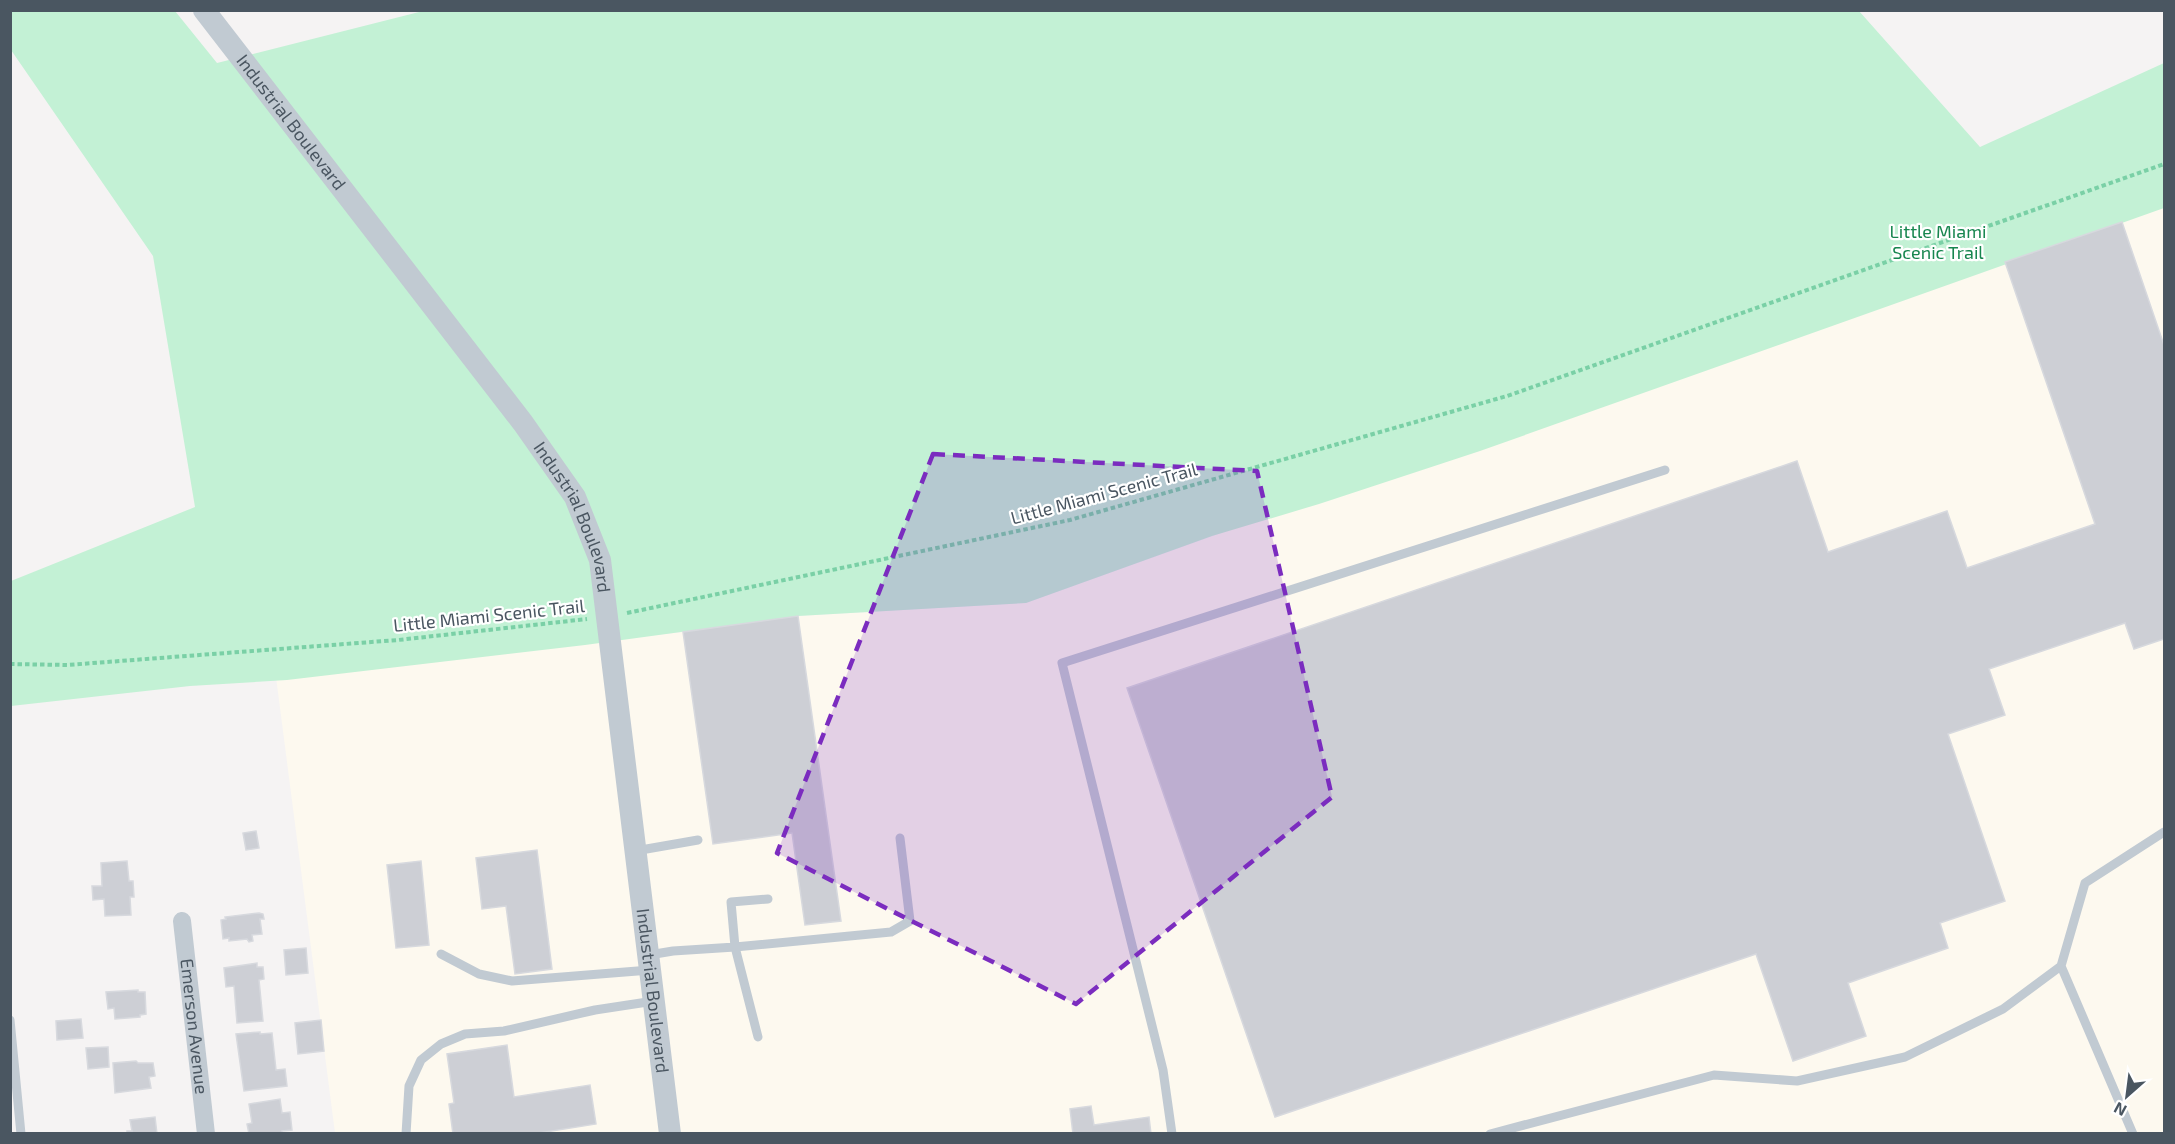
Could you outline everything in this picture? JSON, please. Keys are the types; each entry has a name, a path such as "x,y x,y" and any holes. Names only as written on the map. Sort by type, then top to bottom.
{"street":[{"name":"Industrial Boulevard","path":"204,10 523,423 575,497 600,560 670,1134"},
{"name":"Emerson Avenue","path":"182,921 206,1134"}],"lane":[{"path":"1172,1134 1163,1070 1062,663 1665,470"},
{"path":"1491,1134 1714,1076 1797,1081 1905,1057 2003,1009 2061,966 2085,883 2164,832"},
{"path":"441,954 479,974 512,981 649,963 673,951 891,932 909,921 900,838"},
{"path":"635,851 699,840"},
{"path":"758,1037 735,946 731,902 768,899"},
{"path":"2061,966 2133,1134"},
{"path":"406,1134 409,1086 421,1060 441,1044 465,1034 504,1031 595,1010 654,1001"},
{"path":"10,1020 21,1134"}],"path":[{"name":"Little Miami Scenic Trail","path":"10,664 67,665 362,642 607,617 1070,520 1507,396 2164,164"}],"highlighted area":[{"path":"933,454 1257,471 1332,797 1076,1004 777,853"}],"shaded area":[{"path":"2164,195 2164,1133 335,1133 276,677 683,632 798,616 1026,603"}],"green space":[{"path":"427,10 1859,11 1980,147 2164,63 2164,208 1480,451 1319,504 1212,536 1026,603 798,616 585,645 287,680 190,686 11,706 11,581 195,507 153,256 11,50 10,11 175,11 217,63"}],"building":[{"path":"2122,222 2164,345 2164,639 2134,649 2125,623 1989,669 2005,715 1948,734 2005,901 1940,923 1948,948 1848,983 1866,1036 1793,1061 1756,954 1275,1117 1127,688 1797,461 1828,552 1947,511 1967,568 2095,524 2005,262"},
{"path":"798,616 841,921 805,925 792,833 713,844 683,632"},
{"path":"256,831 259,848 246,850 243,833"},
{"path":"537,850 552,969 515,974 506,906 482,909 476,858"},
{"path":"127,861 129,881 133,881 134,897 130,897 131,915 105,916 104,899 93,900 92,886 102,886 101,863"},
{"path":"421,861 429,945 396,948 387,865"},
{"path":"263,914 264,919 260,919 262,934 252,935 253,941 223,939 221,920 226,919 225,917"},
{"path":"306,948 308,973 286,975 284,950"},
{"path":"257,963 257,967 263,967 264,979 259,980 263,1021 237,1023 234,986 226,987 224,968"},
{"path":"138,990 138,992 145,992 146,1014 140,1017 115,1019 114,1008 108,1009 106,992"},
{"path":"81,1019 83,1038 57,1040 56,1021"},
{"path":"321,1020 324,1051 298,1054 295,1023"},
{"path":"260,1032 260,1034 272,1033 276,1070 285,1069 287,1086 244,1091 236,1034"},
{"path":"507,1045 514,1097 590,1085 596,1124 533,1134 453,1134 449,1104 454,1103 447,1054"},
{"path":"108,1047 109,1067 88,1069 86,1048"},
{"path":"136,1061 153,1063 155,1076 149,1077 151,1088 115,1093 113,1063"},
{"path":"280,1099 282,1113 290,1112 292,1130 282,1131 282,1134 249,1134 247,1124 252,1123 249,1104"},
{"path":"1091,1106 1094,1125 1149,1117 1151,1134 1073,1134 1070,1109"},
{"path":"155,1117 157,1134 127,1134 127,1131 132,1131 130,1120"}]}
